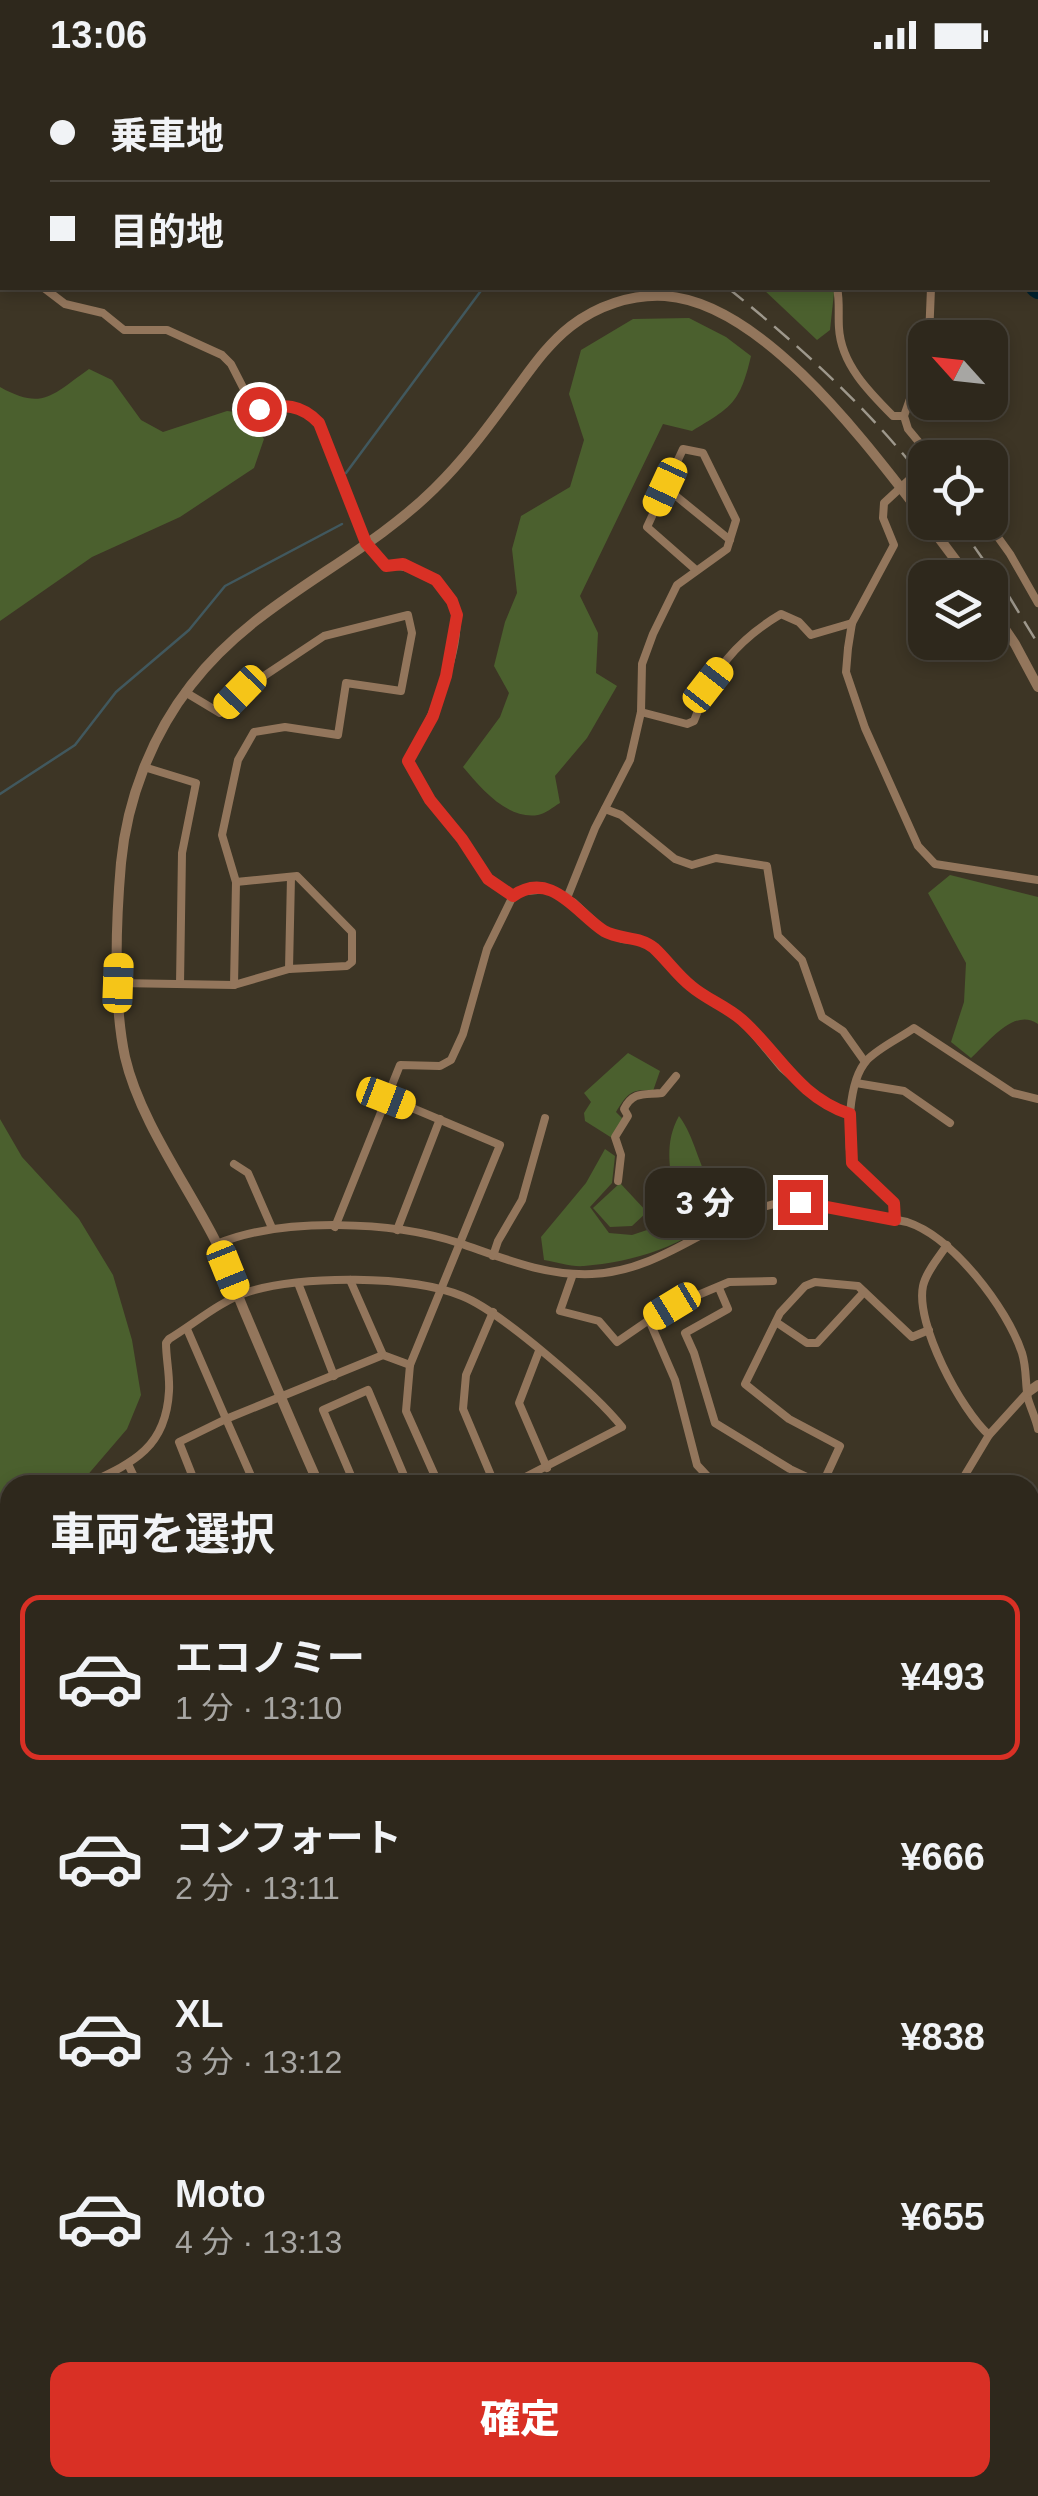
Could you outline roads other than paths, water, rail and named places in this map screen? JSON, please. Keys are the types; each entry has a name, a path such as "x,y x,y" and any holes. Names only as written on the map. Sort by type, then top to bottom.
{"street":[{"path":"47,290 65,304 103,313 124,330 167,330 222,355 231,364 253,407 289,406 308,412 319,423 366,543 386,566 403,564 436,580 452,601 457,615 446,676 433,716 408,761 430,800 488,879 513,896"},
{"path":"836,290 838,329 848,360 868,391 893,416 904,416"},
{"path":"930,320 931,290"},
{"path":"315,1475 217,1244 134,1088 124,1054 118,983 122,863 129,816 144,767 168,717 216,653 246,626 366,543 434,489 482,434 551,342 596,310 630,298 664,296 696,302 742,324 835,408 908,497"},
{"path":"908,405 904,416 908,429 918,440"},
{"path":"567,898 630,760 641,712 640,676 646,651 677,585 727,549 736,520 703,453 682,449 647,527 696,570"},
{"path":"908,479 888,497 882,510 894,544 852,623 846,672 865,728 918,846 934,864 1038,880"},
{"path":"665,487 730,540"},
{"path":"941,540 956,560"},
{"path":"1000,540 1038,603"},
{"path":"641,712 687,724 694,720 708,685 750,632 781,614 799,622 811,635 852,623"},
{"path":"185,692 220,712 240,692 324,636 408,615 412,632 401,690 346,683 338,734 285,726 254,732 246,742 230,788 222,835 236,882 234,985"},
{"path":"1008,634 1038,687"},
{"path":"144,767 196,783 182,853 180,984"},
{"path":"606,809 621,815 675,860 692,865 716,858 767,866 778,936 802,960 822,1017 843,1031 865,1062"},
{"path":"118,983 234,985 289,970 347,966 352,962 352,932 297,876 236,882"},
{"path":"289,970 291,877"},
{"path":"335,1227 400,1065 440,1066 456,1054 487,950 518,892 540,889 567,898 602,930 653,947 691,987 744,1022 782,1068 813,1095 850,1114"},
{"path":"895,1220 894,1203 852,1163 850,1114 865,1062 914,1028 1013,1093 1038,1099"},
{"path":"618,1180 620,1155 615,1137 628,1116 624,1109 629,1098 662,1093 676,1076"},
{"path":"856,1083 904,1091 950,1122"},
{"path":"386,1098 500,1145 410,1365 406,1411 433,1475"},
{"path":"493,1256 522,1200 545,1118"},
{"path":"397,1230 440,1119"},
{"path":"234,1164 248,1173 272,1228"},
{"path":"217,1244 272,1228 397,1230 460,1243 548,1271 573,1274 616,1272 646,1263 748,1212 784,1202 895,1220 923,1228 946,1245 1008,1322 1024,1356 1038,1429"},
{"path":"946,1245 922,1287 929,1330 966,1411 989,1434"},
{"path":"573,1274 560,1311 599,1321 617,1342 672,1306 730,1282 773,1281"},
{"path":"350,1280 382,1355"},
{"path":"105,1475 144,1452 164,1425 170,1388 166,1343 238,1296 298,1283 350,1280 440,1290 460,1295 493,1312 622,1427 532,1475"},
{"path":"827,1475 840,1446 790,1420 745,1384 776,1322 805,1286 815,1282 852,1284 912,1336 929,1330"},
{"path":"298,1283 334,1376"},
{"path":"719,1288 728,1309 685,1333 715,1423 802,1475"},
{"path":"776,1322 807,1343 817,1343 864,1292"},
{"path":"492,1475 463,1409 466,1375 493,1312"},
{"path":"648,1320 675,1380 698,1465 706,1475"},
{"path":"186,1329 250,1475"},
{"path":"539,1351 519,1403 547,1468"},
{"path":"192,1475 179,1442 382,1355 410,1365"},
{"path":"964,1475 989,1434 1033,1389"},
{"path":"351,1475 323,1410 368,1390 407,1475"},
{"path":"128,1464 133,1475"}],"waterway":[{"path":"346,473 482,290"},
{"path":"0,794 75,745 116,692 189,630 225,586 342,524"}],"railway":[{"path":"730,290 832,379 908,461"},
{"path":"970,540 1038,644"}]}
